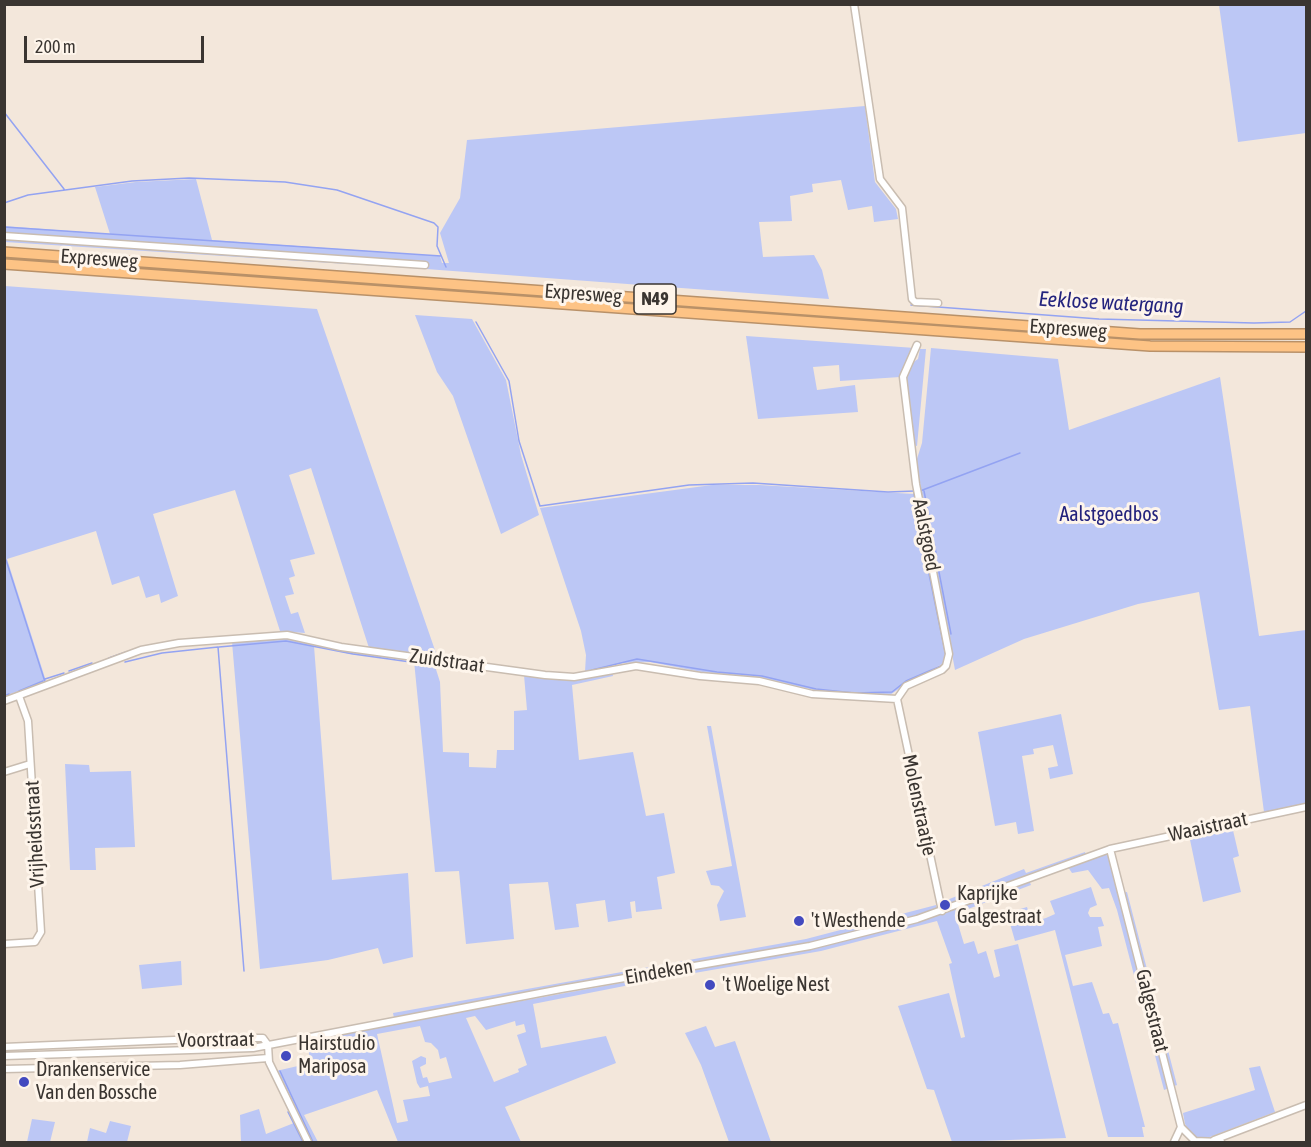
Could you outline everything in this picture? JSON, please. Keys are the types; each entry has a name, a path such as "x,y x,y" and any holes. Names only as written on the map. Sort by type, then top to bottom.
{"highway":[{"name":"Expresweg","path":"4,252 1140,334 1306,334"},
{"name":"Expresweg","path":"4,264 1150,346 1306,347"}],"street":[{"path":"854,4 880,179 902,208 909,272 915,302 938,303"},
{"path":"4,236 425,265"},
{"name":"Aalstgoed","path":"897,699 906,686 942,670 949,659 916,484 903,377 917,345"},
{"name":"Zuidstraat","path":"4,701 141,650 179,643 287,635 341,646 545,675 574,677 636,666 700,676 759,681 812,694 897,699"},
{"name":"Vrijheidsstraat","path":"4,944 35,942 40,936 28,721 19,696"},
{"name":"Molenstraatje","path":"897,699 942,911"},
{"path":"4,772 30,764"},
{"name":"Waaistraat","path":"1110,849 1306,807"},
{"name":"Eindeken","path":"268,1045 561,989 810,946 892,927 1110,849"},
{"name":"Galgestraat","path":"1110,849 1181,1127"},
{"name":"Voorstraat","path":"4,1047 224,1038 263,1038 268,1045 222,1051 4,1056"},
{"path":"268,1045 268,1058 308,1143"},
{"name":"Voorstraat","path":"4,1069 180,1065 268,1058"},
{"path":"1174,1143 1181,1127 1195,1141 1217,1141 1306,1105"}],"green space":[{"path":"1219,5 1306,5 1306,133 1238,142"},
{"path":"865,106 875,182 896,209 898,219 874,222 872,206 848,210 841,180 812,184 813,192 790,196 792,221 759,222 763,257 814,255 822,270 829,299 426,269 5,242 4,226 110,234 95,187 196,179 212,240 440,256 442,263 449,263 440,233 460,198 467,140"},
{"path":"5,286 317,309 437,656 369,648 311,468 289,475 315,554 290,560 295,576 289,578 294,594 285,596 291,614 298,612 305,633 280,631 235,490 153,514 178,596 161,603 159,594 146,598 139,576 112,585 96,531 7,559 46,681 5,696"},
{"path":"415,315 472,319 506,380 521,455 539,515 501,534 453,396 437,372"},
{"path":"746,336 915,348 900,377 840,381 839,365 813,367 817,390 855,385 858,412 758,419"},
{"name":"Aalstgoedbos","path":"931,348 1058,359 1069,430 1220,377 1259,636 1306,630 1306,803 1264,812 1250,706 1219,710 1199,592 1138,604 1024,639 955,670 916,462 922,443"},
{"path":"920,349 926,349 917,446 913,445 905,377 912,363 918,359"},
{"path":"712,485 759,485 914,494 945,653 944,663 913,679 887,697 828,693 755,677 702,672 650,662 621,663 585,672 586,655 581,631 540,508"},
{"path":"286,638 434,663 440,682 443,752 469,753 469,767 496,768 497,750 514,750 514,711 527,710 524,675 571,680 612,671 613,676 572,685 579,760 633,752 646,816 664,813 675,873 657,877 662,909 636,912 635,901 630,902 632,918 608,922 605,900 576,904 579,927 555,930 548,882 509,884 514,939 466,944 459,871 435,872 414,661 350,654 314,646 332,880 408,873 413,957 383,964 378,948 328,960 260,969 232,642"},
{"path":"1061,714 1073,774 1050,779 1048,768 1058,766 1053,745 1033,749 1034,754 1022,756 1034,831 1018,834 1016,822 995,826 978,732"},
{"path":"707,726 711,726 746,917 720,921 717,905 724,891 719,886 711,885 706,871 732,866"},
{"path":"65,764 89,765 90,772 131,771 135,847 95,848 96,870 70,870"},
{"path":"1232,826 1239,856 1233,858 1241,892 1203,902 1189,835"},
{"path":"1085,852 1086,855 949,905 942,899 947,900 1024,869 1026,873"},
{"path":"1108,853 1119,893 1127,892 1177,1085 1164,1090 1117,910 1109,888 1102,889 1088,870 1072,873 1068,867"},
{"path":"1029,880 1031,885 955,914 964,944 974,941 978,954 986,951 994,978 1000,976 994,950 1018,944 1066,1138 952,1142 934,1090 927,1089 898,1006 949,993 961,1038 965,1037 949,964 952,963 937,921 821,951 533,1004 541,1048 606,1036 616,1063 505,1107 521,1142 398,1142 377,1090 304,1115 318,1142 309,1142 276,1071 311,1063 306,1040 825,946 929,918","holes":["475,1016 486,1030 515,1021 516,1026 524,1024 526,1032 517,1035 527,1065 518,1069 519,1072 494,1082 466,1018","420,1026 425,1042 431,1043 438,1050 440,1059 446,1057 452,1078 429,1083 427,1077 423,1078 420,1067 426,1064 426,1058 421,1056 412,1061 417,1083 420,1088 428,1086 430,1096 403,1100 408,1121 397,1123 377,1034"]},
{"path":"1091,887 1097,905 1090,908 1088,913 1090,917 1101,917 1104,926 1098,927 1102,946 1065,955 1073,986 1092,982 1103,1014 1109,1013 1113,1024 1118,1023 1145,1127 1142,1127 1144,1137 1108,1137 1055,930 1015,941 1007,913 1027,907 1032,922 1046,918 1055,914 1050,901"},
{"path":"936,905 938,910 809,943 394,1018 393,1013 806,939"},
{"path":"181,961 182,985 142,989 139,965"},
{"path":"706,1026 715,1047 735,1041 771,1142 729,1142 701,1065 685,1033"},
{"path":"1260,1066 1275,1112 1210,1137 1202,1139 1192,1135 1185,1124 1183,1113 1255,1090 1249,1068"},
{"path":"259,1109 266,1134 294,1123 304,1142 241,1142 240,1115"},
{"path":"32,1119 55,1122 50,1142 27,1142"},
{"path":"110,1121 131,1126 127,1142 87,1142 90,1128 106,1133"}],"waterway":[{"path":"4,112 64,189"},
{"path":"4,203 28,195 132,181 189,178 285,182 337,190 434,223 438,227 437,246 446,267"},
{"path":"4,227 441,256"},
{"name":"Eeklose watergang","path":"911,305 1099,319 1254,323 1290,322 1306,311"},
{"path":"476,322 509,381 519,441 540,506 689,485 753,483 888,492 915,491"},
{"path":"920,491 1020,453"},
{"path":"924,491 937,558"},
{"path":"914,493 927,562"},
{"path":"6,560 45,682"},
{"path":"938,567 951,634"},
{"path":"928,569 946,656"},
{"path":"219,647 286,641 353,654 432,665"},
{"path":"125,662 162,653 218,647 244,971"},
{"path":"109,658 126,652"},
{"path":"592,670 637,659 717,672 762,676 816,689 854,693 892,692 906,681 943,665"},
{"path":"69,671 92,663"},
{"path":"45,679 64,673"},
{"path":"19,691 43,681"},
{"path":"4,696 9,694"},
{"path":"280,1071 313,1142"},
{"path":"288,1112 303,1142"}],"place":[{"name":"Kaprijke Galgestraat","path":"945,905"},
{"name":"'t Westhende","path":"799,921"},
{"name":"'t Woelige Nest","path":"710,985"},
{"name":"Hairstudio Mariposa","path":"286,1056"},
{"name":"Drankenservice Van den Bossche","path":"24,1082"}]}
